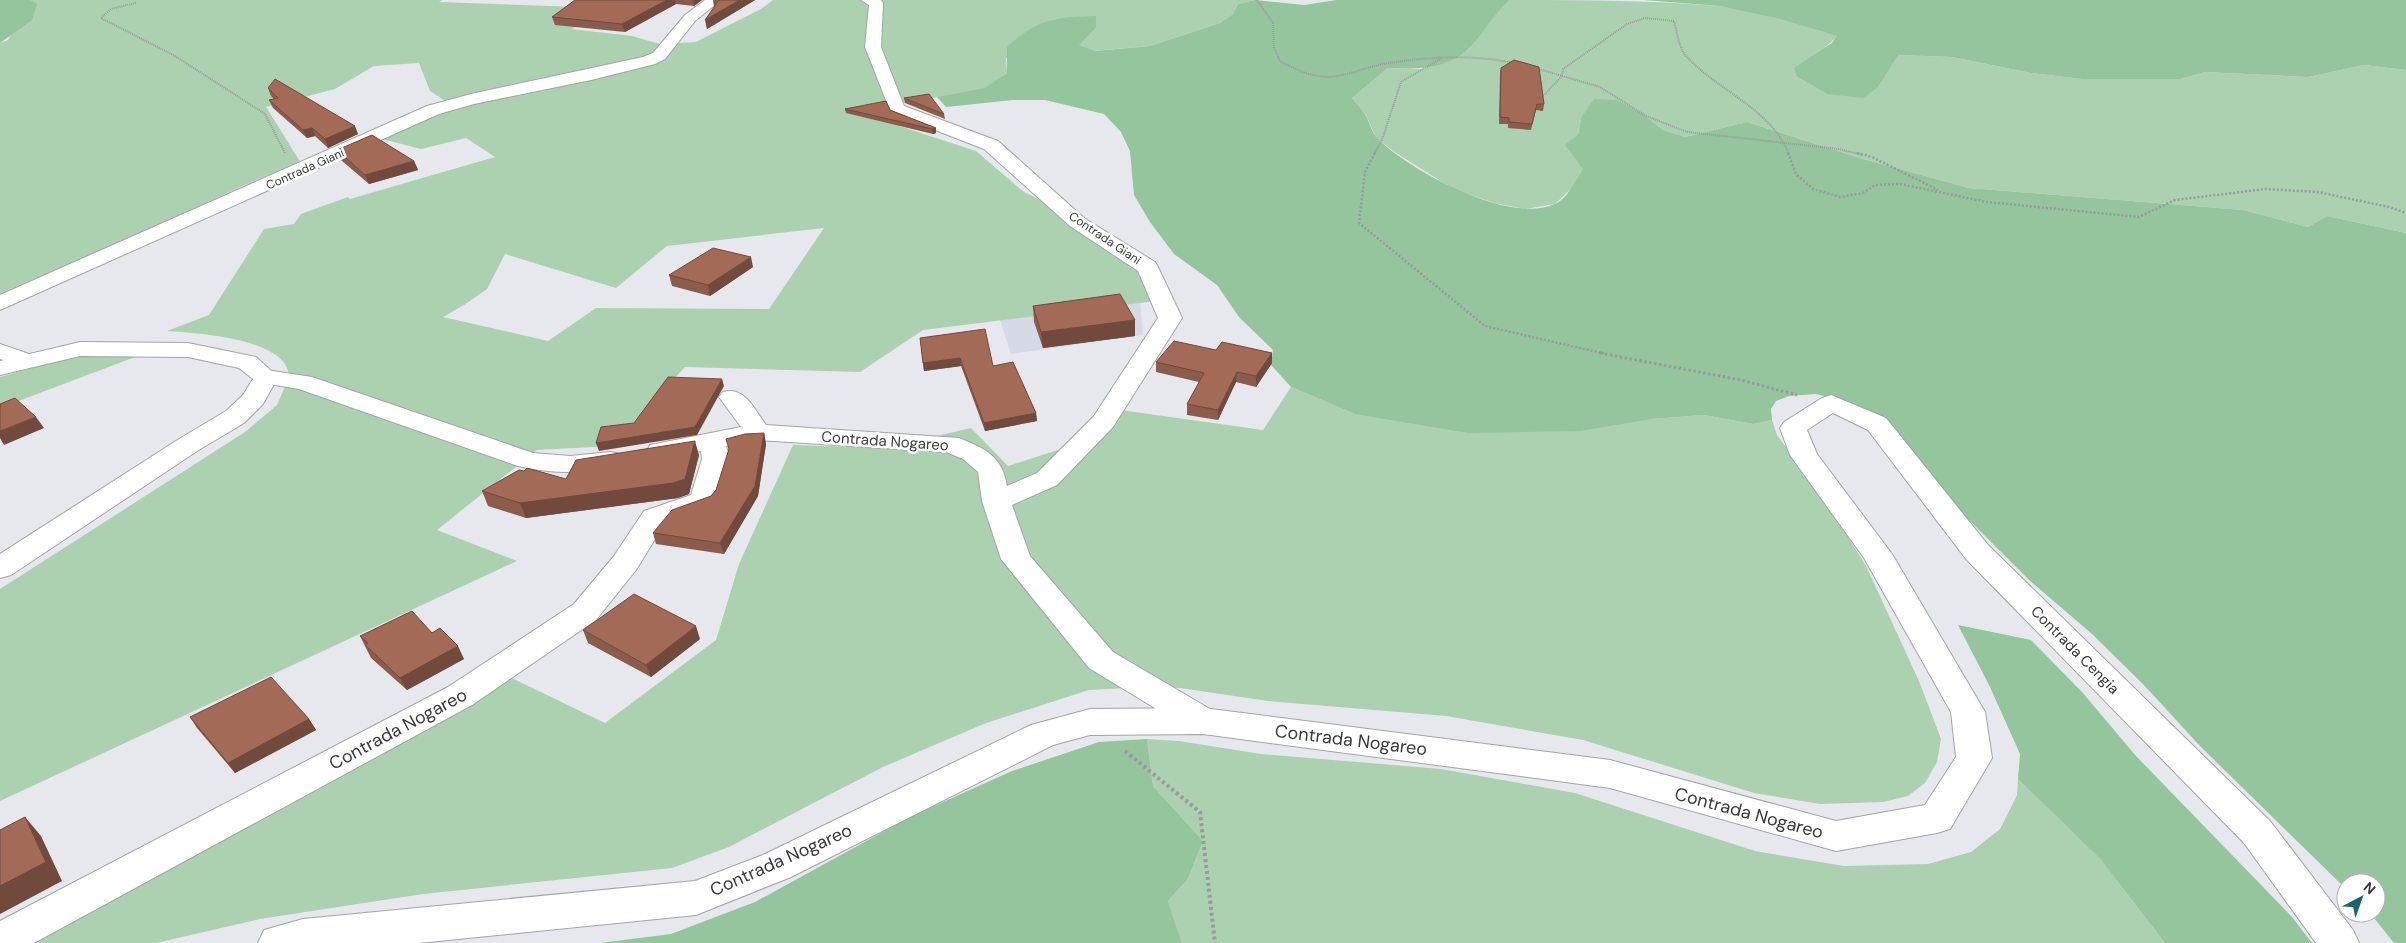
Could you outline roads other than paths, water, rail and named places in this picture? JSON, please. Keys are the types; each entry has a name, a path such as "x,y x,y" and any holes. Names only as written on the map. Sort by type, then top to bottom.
{"street":[{"name":"Contrada Giani","path":"0,303 433,110 471,99 649,61 659,56 690,18 714,0"},
{"name":"Contrada Giani","path":"868,0 876,3 872,47 897,110 991,145 1077,222 1147,266 1170,318 1104,421 1047,480 996,501"},
{"path":"0,368 26,360 80,349 188,350 247,362 266,377 254,399 235,418 188,445 0,568"},
{"path":"0,351 26,360"},
{"name":"Contrada Nogareo","path":"266,377 303,382 528,460 557,465 586,464 712,443 758,432 950,444 973,453 991,470 996,501 1016,559 1101,660 1203,721"},
{"path":"732,397 758,432"},
{"name":"Contrada Cengia","path":"1793,428 1831,403 1877,424 1977,552 2258,832 2339,943"},
{"name":"Contrada Nogareo","path":"278,943 303,937 696,898 777,866 1043,734 1090,722 1203,721 1610,774 1836,836 1937,818 1974,758 1968,712 1877,554 1804,455 1793,428"},
{"name":"Contrada Nogareo","path":"0,941 460,696 585,612 625,564 654,517 703,500 716,459 712,443"}]}
